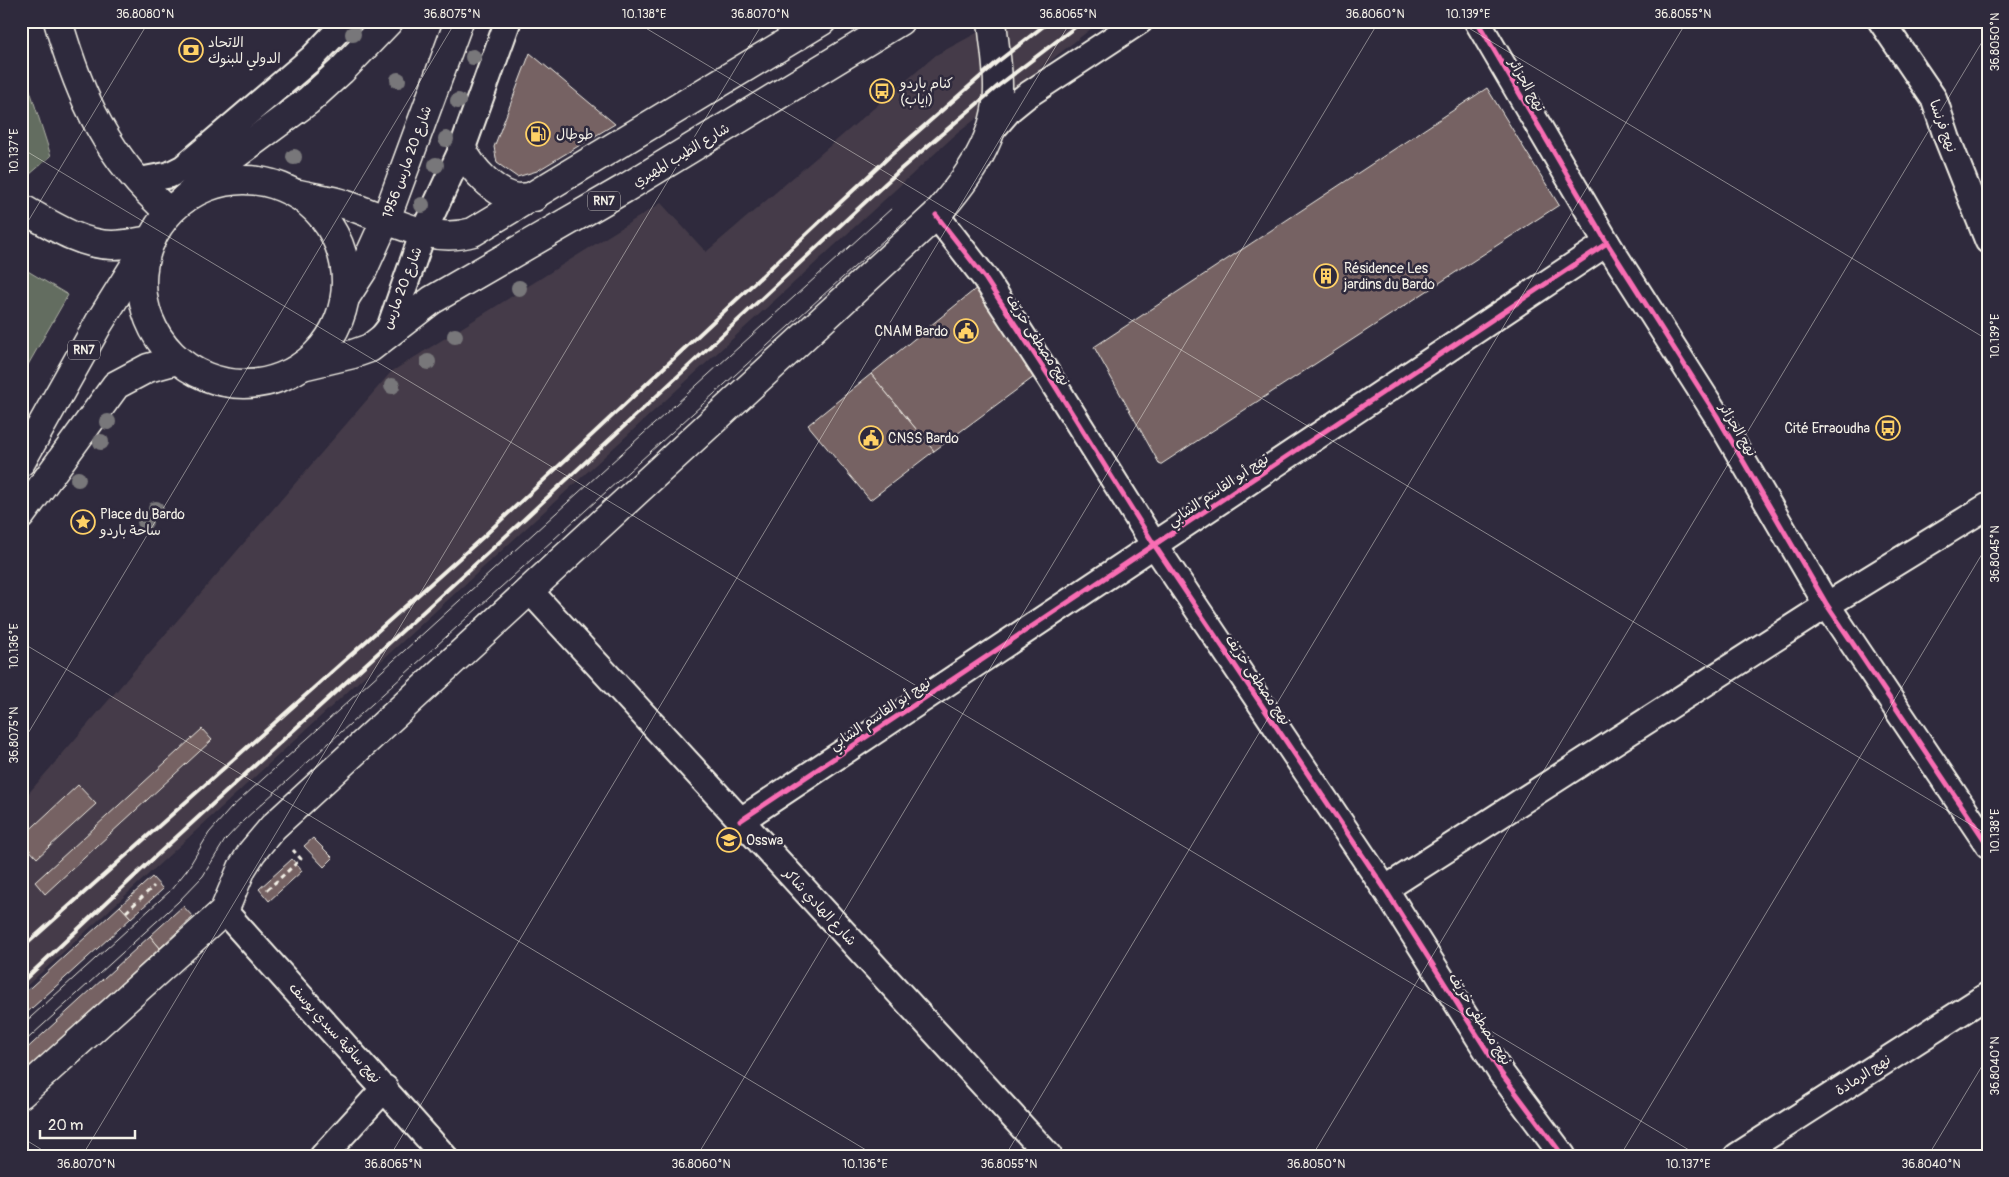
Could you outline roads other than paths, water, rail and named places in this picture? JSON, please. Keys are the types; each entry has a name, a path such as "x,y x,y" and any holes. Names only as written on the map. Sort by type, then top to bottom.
{"main road":[{"path":"58,21 66,50 90,109 112,149 138,181 177,206 231,158 315,95 389,21"},
{"name":"شارع 20 مارس 1956","path":"345,298 363,270 386,219 459,21"},
{"name":"RN7","path":"21,462 99,323 159,225 177,206 205,187 228,181 244,180 276,184 298,194 337,202 423,233 450,237 473,232 534,197 822,21"},
{"name":"شارع الطيب المهيري","path":"302,366 370,348 432,300 624,189 900,21"},
{"path":"21,1094 224,911 242,868 252,852 273,827 936,215 970,173 992,131 996,115 998,86 992,21"},
{"path":"462,149 468,162 477,172 507,195 518,198 534,197"},
{"name":"RN7","path":"151,240 144,261 142,282 144,304 151,325 162,344 177,360 192,371 210,379 228,383 247,384 271,381 302,366 320,351 334,332 345,298 344,258 337,239 327,222 313,206 298,194"},
{"path":"21,208 56,227 98,244 113,245 151,240"},
{"path":"21,515 116,385 148,368 177,360"}],"street":[{"path":"138,181 162,177 183,168 312,58 347,21"},
{"path":"423,233 462,149 508,21"},
{"path":"992,131 1010,109 1026,96 1140,21"},
{"name":"نهج الجزائر","path":"1477,21 1606,244 1717,416 1827,605 1988,845"},
{"name":"نهج فرنسا","path":"1881,21 1934,99 1947,138 1988,241"},
{"name":"نهج مصطفى خريّف","path":"936,215 990,287 1155,546 1385,889 1501,1073 1563,1156"},
{"name":"شارع 20 مارس","path":"378,342 390,326 423,233"},
{"name":"نهج أبو القاسم الشابي","path":"740,820 1155,546 1606,244"},
{"path":"1385,889 1827,605 1988,506"},
{"name":"شارع الهادي شاكر","path":"530,591 1049,1156"},
{"name":"نهج ساقية سيدي يوسف","path":"224,911 385,1088 444,1156"},
{"name":"نهج الرمادة","path":"1737,1156 1988,995"},
{"path":"323,1156 385,1088"}],"tram line":[{"path":"21,1026 170,891 187,870 209,833 231,808 892,208"},
{"path":"21,1045 178,902 203,876 225,840 244,820 906,220"}],"railway":[{"path":"21,949 483,537 891,155 996,63 1050,21"},
{"path":"21,983 158,854 493,548 902,168 998,86 1083,21"}],"place":[{"name":"الاتحاد الدولي للبنوك","path":"191,50"},
{"name":"كنام باردو (إياب)","path":"882,91"},
{"name":"طوطال","path":"538,134"},
{"name":"Résidence Les jardins du Bardo","path":"1326,276"},
{"name":"CNAM Bardo","path":"966,331"},
{"name":"Cité Erraoudha","path":"1888,428"},
{"name":"CNSS Bardo","path":"871,438"},
{"name":"Place du Bardo ساحة باردو","path":"83,522"},
{"name":"Osswa","path":"729,840"}]}
